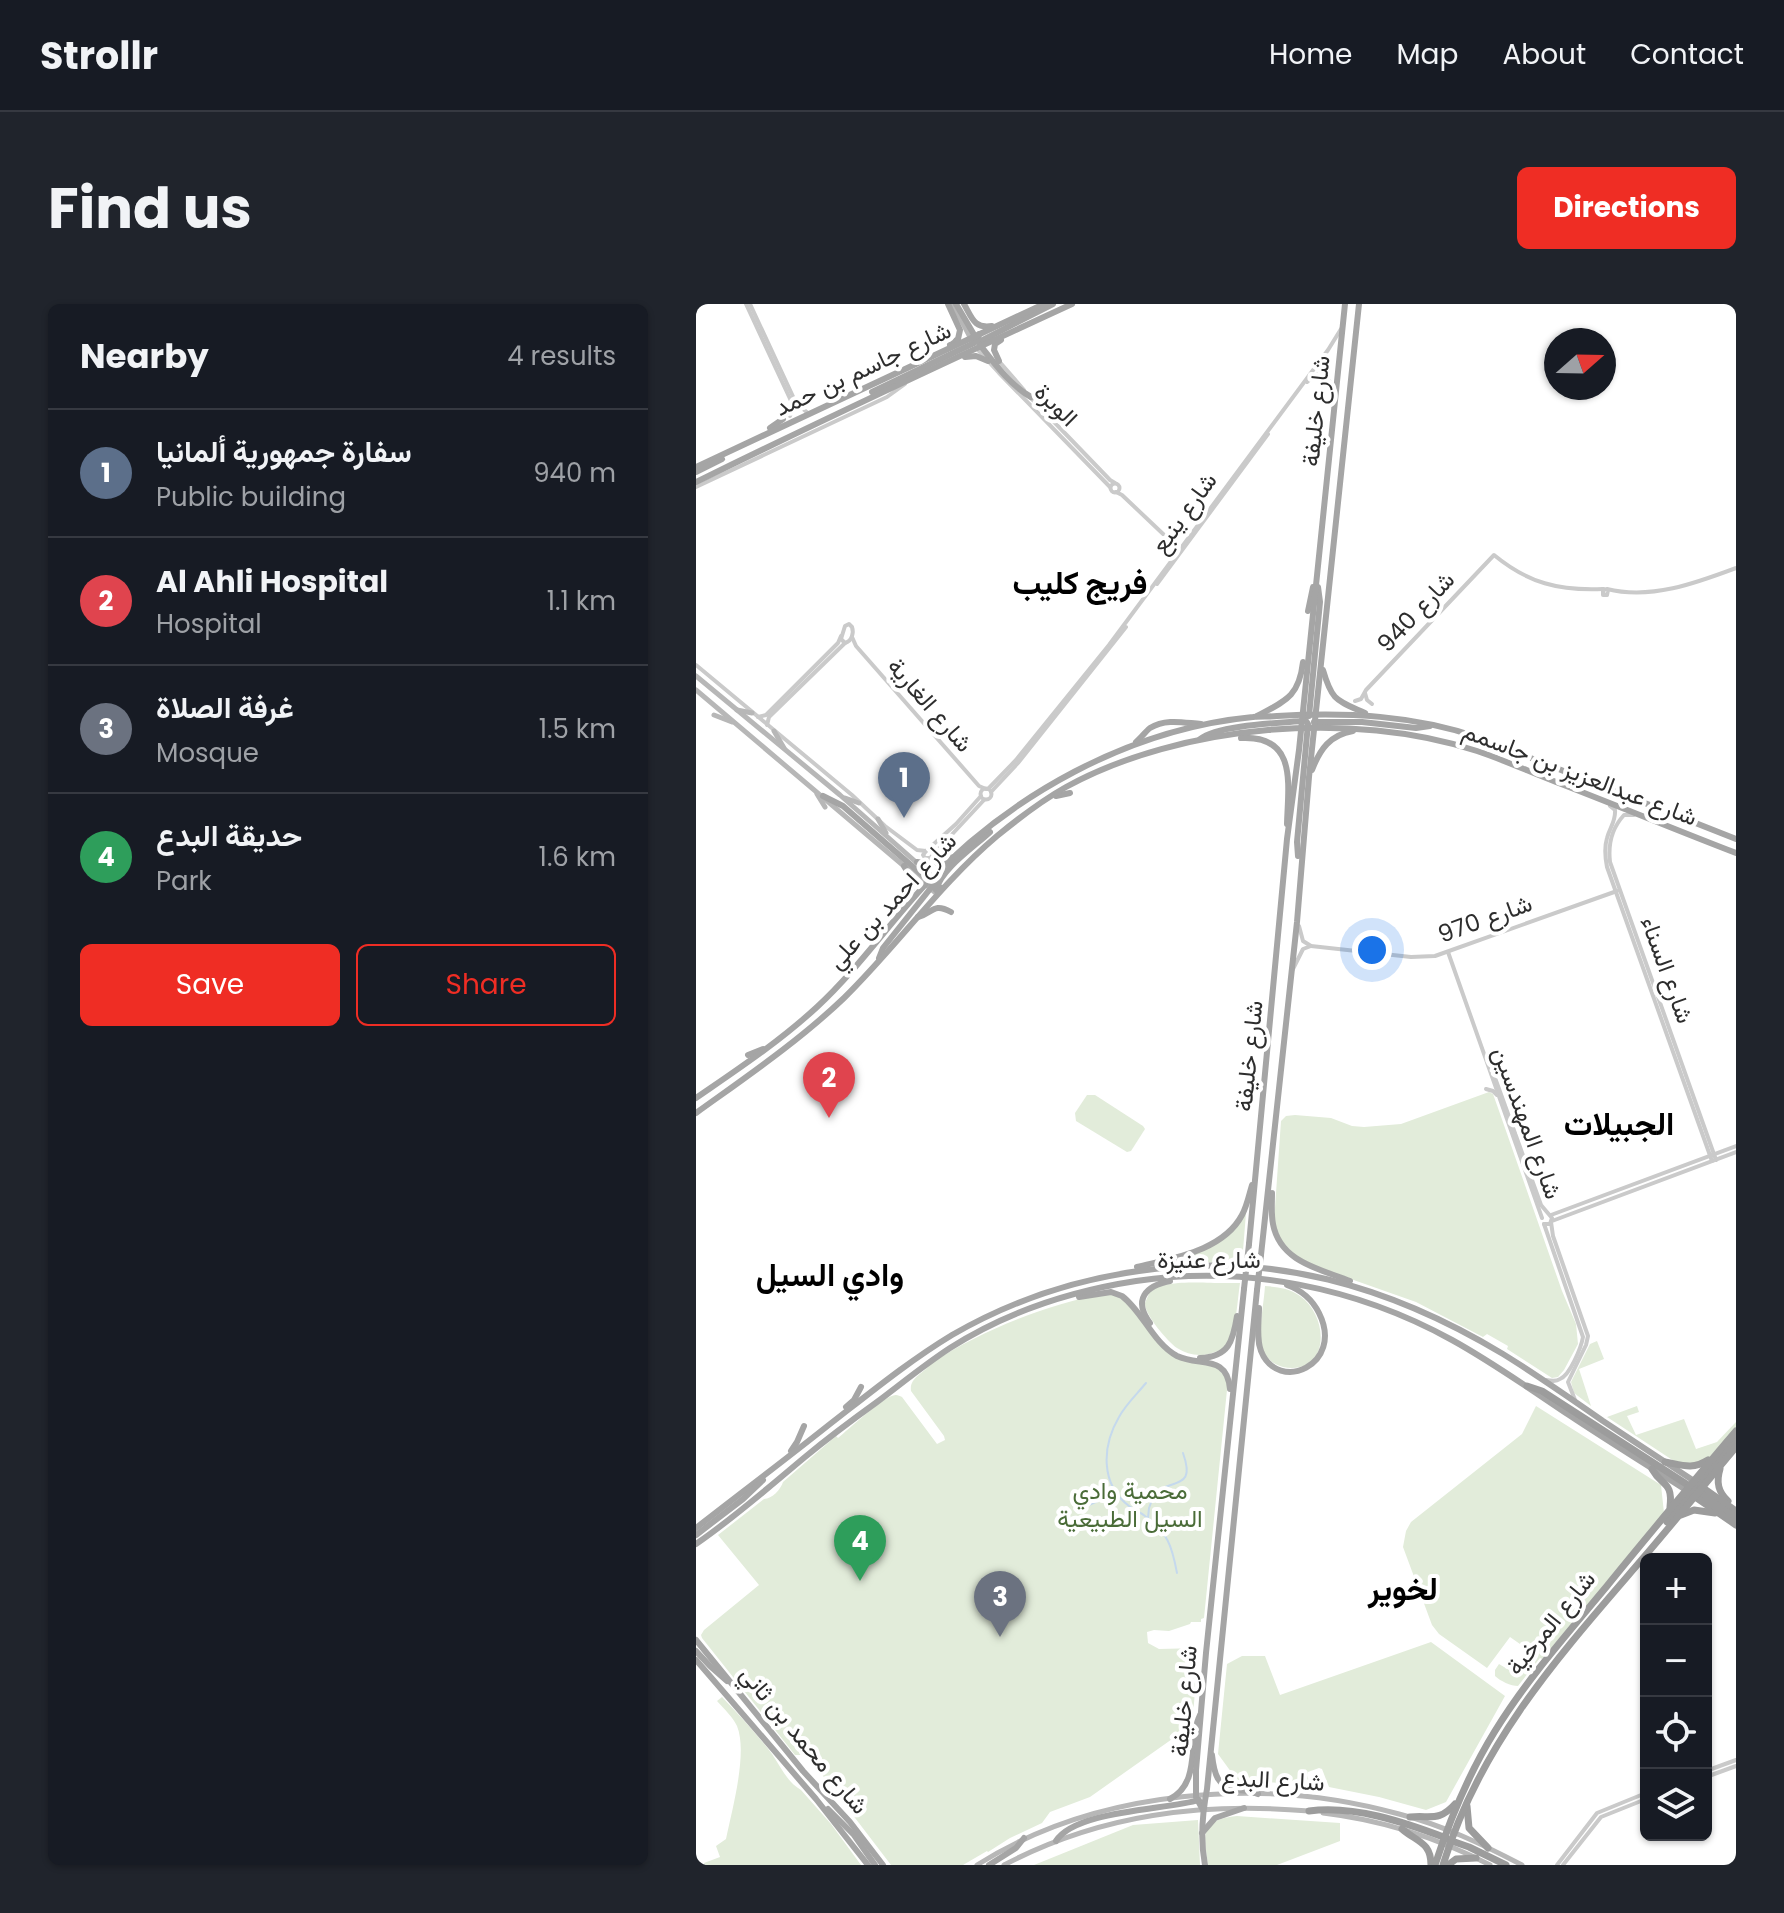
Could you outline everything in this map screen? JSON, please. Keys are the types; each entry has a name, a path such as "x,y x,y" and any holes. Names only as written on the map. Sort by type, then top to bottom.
{"highway":[{"path":"1527,1386 1542,1391 1736,1518"},
{"name":"شارع المرخية","path":"1464,1800 1510,1724 1549,1670 1677,1517 1716,1455 1736,1431"},
{"path":"1597,1611 1606,1594 1736,1439"},
{"name":"شارع المرخية","path":"1433,1865 1494,1733 1524,1687 1670,1510 1722,1464 1736,1447"},
{"path":"1665,1462 1693,1467 1716,1455"},
{"path":"1722,1464 1718,1479 1720,1491 1736,1509"},
{"path":"1652,1469 1668,1487 1670,1510"},
{"name":"شارع عنيزة","path":"1694,1489 1736,1509"},
{"name":"شارع عنيزة","path":"1694,1489 1736,1525"},
{"path":"1677,1517 1695,1510 1721,1515"},
{"path":"1410,1817 1433,1818 1464,1800 1469,1828 1488,1848"},
{"path":"1309,1811 1350,1812 1406,1824 1448,1838 1506,1865"},
{"path":"1402,1829 1427,1847 1433,1865"},
{"name":"شارع المرخية","path":"1446,1865 1448,1838"},
{"path":"1446,1865 1459,1858 1476,1858"}],"main road":[{"path":"957,304 978,326 999,325"},
{"path":"957,304 978,341 1025,395 1031,397"},
{"path":"922,362 958,339 957,304"},
{"name":"شارع جاسم بن حمد","path":"696,484 861,401 935,369 999,325 1044,304"},
{"path":"861,401 888,384 1053,304"},
{"name":"شارع جاسم بن حمد","path":"698,467 922,362 1072,304"},
{"name":"شارع خليفة","path":"1205,1865 1203,1810 1297,922 1309,777 1308,721 1317,580 1345,304"},
{"name":"شارع خليفة","path":"1196,1798 1206,1653 1257,1166 1287,839 1308,721 1322,666 1358,305"},
{"path":"999,361 994,350 997,342 1042,321 1045,316"},
{"path":"935,369 970,356 988,361"},
{"path":"759,437 787,417"},
{"path":"768,452 778,443"},
{"path":"1331,576 1341,537"},
{"path":"1255,716 1282,704 1297,686 1302,668 1310,594 1317,580"},
{"path":"1322,666 1334,697 1344,705 1368,714"},
{"path":"696,676 889,837 917,862 934,886"},
{"path":"696,690 904,866 934,886"},
{"path":"736,710 752,713"},
{"name":"شارع عبدالعزيز بن جاسمم","path":"1308,721 1368,714 1468,733 1736,839"},
{"path":"714,715 736,723"},
{"name":"شارع احمد بن علي","path":"697,1097 731,1076 799,1023 826,998 902,913 934,886 992,826 1053,783 1123,749 1205,725 1255,716 1308,721"},
{"path":"1123,749 1163,723 1175,721 1205,725"},
{"path":"1198,741 1211,733 1261,724 1308,721 1362,722 1416,728 1434,725"},
{"path":"1300,873 1297,842 1308,721"},
{"name":"شارع احمد بن علي","path":"696,1113 797,1038 844,998 918,917 934,886 959,872 1028,811 1090,775 1138,756 1198,741 1308,721"},
{"name":"شارع عبدالعزيز بن جاسمم","path":"1308,721 1422,737 1477,751 1736,853"},
{"path":"1309,777 1328,741 1347,732 1369,730"},
{"path":"774,731 790,755"},
{"path":"1232,735 1262,740 1277,748 1283,756 1289,780 1287,839"},
{"path":"1522,754 1540,756"},
{"path":"1121,769 1138,756"},
{"path":"1595,777 1607,789"},
{"path":"815,790 825,807"},
{"path":"1049,798 1070,793"},
{"path":"840,795 859,803"},
{"path":"823,796 843,806 934,886"},
{"path":"1667,813 1676,810"},
{"path":"877,962 883,948 944,874 1006,816"},
{"path":"878,819 889,837"},
{"path":"840,821 857,827"},
{"path":"917,862 942,862 976,834 992,826"},
{"path":"902,913 913,887 904,866"},
{"path":"959,872 973,869"},
{"path":"918,917 939,907 951,912"},
{"path":"748,1055 773,1044"},
{"path":"697,1097 706,1084"},
{"path":"1123,1273 1193,1252 1227,1233 1244,1211 1257,1166"},
{"path":"1272,1168 1273,1224 1284,1248 1304,1263 1364,1289"},
{"name":"شارع عنيزة","path":"696,1528 916,1358 982,1320 1049,1292 1123,1273 1191,1265 1253,1266 1320,1276 1422,1312 1462,1331 1544,1380 1665,1462 1694,1489"},
{"path":"1192,1276 1152,1286 1145,1293 1142,1306 1144,1314 1163,1339 1187,1356 1210,1357 1225,1350 1233,1337 1244,1291"},
{"name":"شارع عنيزة","path":"696,1544 947,1350 996,1323 1063,1298 1127,1283 1192,1276 1268,1279 1320,1288 1387,1310 1451,1340 1652,1469 1694,1489"},
{"path":"1257,1291 1260,1348 1265,1358 1273,1367 1288,1372 1298,1371 1313,1363 1321,1355 1325,1337 1317,1309 1297,1289 1268,1279"},
{"path":"1063,1298 1111,1292 1122,1296 1169,1351 1186,1360 1213,1363 1224,1370 1230,1384 1230,1418"},
{"path":"844,1414 861,1387"},
{"path":"788,1457 804,1426"},
{"path":"696,1535 751,1492 767,1473"},
{"name":"شارع محمد بن ثاني","path":"696,1640 883,1865"},
{"path":"696,1651 736,1688"},
{"name":"شارع محمد بن ثاني","path":"696,1660 816,1799 868,1865"},
{"path":"1170,1799 1182,1791 1189,1773 1197,1722 1202,1711"},
{"path":"1211,1747 1219,1782 1230,1789 1258,1794"},
{"path":"1056,1841 1062,1833 1095,1819 1206,1796"},
{"name":"شارع البدع","path":"1206,1796 1296,1796 1343,1802 1410,1817 1490,1865"},
{"path":"1196,1798 1203,1810"},
{"name":"شارع البدع","path":"977,1865 1024,1838 1093,1813 1146,1801 1196,1798"},
{"path":"816,1799 842,1822 875,1865"},
{"path":"1202,1833 1215,1818 1244,1808"},
{"name":"شارع البدع","path":"1004,1865 1056,1841 1120,1821 1157,1814 1244,1808 1354,1817 1488,1848 1522,1865"},
{"path":"989,1865 1016,1848 1024,1838"}],"street":[{"path":"748,304 788,389 797,405 809,414"},
{"name":"شارع ينبع","path":"1181,550 1342,327"},
{"name":"الوبرة","path":"978,341 1116,489"},
{"name":"الوبرة","path":"978,341 988,361 1181,550"},
{"path":"1300,388 1312,377 1323,375 1330,380 1334,404"},
{"name":"شارع جاسم بن حمد","path":"723,471 887,397 911,380"},
{"path":"787,417 792,405 788,389"},
{"name":"شارع ينبع","path":"878,819 914,848 926,851 923,855 927,859 984,792 1018,763 1102,659 1268,431"},
{"path":"1174,543 1184,543"},
{"name":"شارع 940","path":"1355,701 1361,699 1494,555 1519,574 1543,584 1605,591 1655,591 1678,587 1736,568"},
{"path":"758,717 766,715 838,643 849,624 853,628 852,637 769,717 767,725"},
{"path":"841,636 846,642"},
{"name":"شارع الغارية","path":"852,637 856,646 984,792"},
{"name":"شارع الغارية","path":"846,642 856,646"},
{"path":"696,665 878,819"},
{"path":"1365,693 1372,704"},
{"name":"شارع السناء","path":"1601,800 1615,810 1616,817 1606,841 1607,867 1713,1158"},
{"path":"1613,828 1624,815 1646,818"},
{"name":"شارع 970","path":"1311,946 1411,957 1435,956 1618,891"},
{"path":"1297,922 1305,943 1311,946"},
{"path":"1300,954 1302,937"},
{"path":"1292,971 1303,949 1311,946"},
{"name":"شارع المهندسين","path":"1448,952 1583,1337 1565,1376 1559,1380 1544,1380"},
{"name":"شارع المهندسين","path":"1479,1040 1540,1202 1551,1218 1553,1236 1587,1332 1586,1345 1568,1382 1569,1391 1576,1402"},
{"path":"1491,1075 1485,1088 1499,1097"},
{"path":"1551,1218 1545,1214 1543,1221 1547,1225 1551,1218 1736,1149"},
{"path":"1712,1769 1736,1763"},
{"path":"1712,1774 1736,1763"},
{"path":"1557,1865 1597,1813 1640,1798"},
{"path":"1563,1865 1601,1817 1640,1799"}],"green space":[{"path":"1489,1092 1493,1094 1576,1324 1578,1344 1558,1377 1552,1378 1487,1334 1483,1337 1416,1302 1314,1266 1295,1255 1281,1240 1274,1222 1281,1121 1286,1116 1331,1118 1364,1127 1401,1124"},
{"path":"1087,1095 1095,1095 1143,1126 1145,1129 1131,1151 1127,1152 1076,1121 1075,1113"},
{"path":"1246,1213 1242,1263 1173,1262 1209,1248"},
{"path":"1240,1283 1233,1330 1226,1346 1216,1352 1194,1355 1177,1348 1157,1327 1146,1308 1150,1292 1164,1285"},
{"path":"1265,1286 1292,1291 1310,1305 1317,1317 1320,1343 1310,1363 1283,1367 1265,1354 1261,1333"},
{"name":"محمية وادي السيل الطبيعية","path":"1107,1293 1125,1299 1172,1354 1214,1364 1228,1380 1204,1618 1201,1622 1191,1622 1169,1631 1147,1632 1148,1643 1159,1649 1199,1648 1192,1725 1090,1797 1050,1812 1042,1823 963,1865 891,1865 807,1755 795,1755 702,1638 704,1630 759,1585 718,1535 773,1495 783,1482 836,1436 838,1438 891,1396 902,1397 937,1444 945,1440 911,1391 915,1379 931,1363 973,1339 1016,1320 1061,1304"},
{"path":"1597,1341 1604,1359 1579,1369 1591,1406 1574,1393 1571,1382 1590,1344"},
{"path":"1536,1406 1661,1485 1664,1513 1518,1686 1500,1680 1495,1676 1495,1670 1499,1664 1514,1673 1529,1654 1534,1654 1510,1637 1487,1668 1439,1634 1432,1625 1403,1547 1411,1522 1522,1434"},
{"path":"1637,1406 1639,1412 1627,1416 1636,1435 1684,1419 1696,1449 1717,1442 1736,1422 1736,1427 1708,1459 1700,1463 1677,1463 1607,1417"},
{"path":"1431,1642 1505,1696 1446,1802 1426,1810 1329,1787 1319,1768 1308,1772 1307,1785 1237,1780 1218,1754 1227,1664 1242,1656 1265,1656 1280,1695"},
{"path":"722,1697 766,1747 788,1778 831,1824 861,1865 705,1865 720,1857 716,1846 726,1839 740,1766 740,1737 731,1716 717,1701"},
{"path":"1237,1816 1340,1823 1340,1841 1277,1865 1208,1865 1207,1830 1216,1821"},
{"path":"1198,1820 1200,1865 1034,1865 1133,1825"}],"waterway":[{"path":"1146,1383 1113,1428 1107,1464 1113,1487 1120,1497 1164,1534 1177,1573"},
{"path":"1148,1518 1155,1492 1185,1477 1187,1472 1183,1453"},
{"path":"1075,1504 1089,1505 1115,1493"}],"place":[{"name":"سفارة جمهورية ألمانيا","path":"904,818"},
{"name":"Al Ahli Hospital","path":"829,1118"},
{"name":"حديقة البدع","path":"860,1581"},
{"name":"غرفة الصلاة","path":"1000,1637"}],"district":[{"name":"فريج كليب","path":"1080,583"},
{"name":"الجبيلات","path":"1619,1124"},
{"name":"وادي السيل","path":"830,1275"},
{"name":"لخوير","path":"1403,1589"}]}
